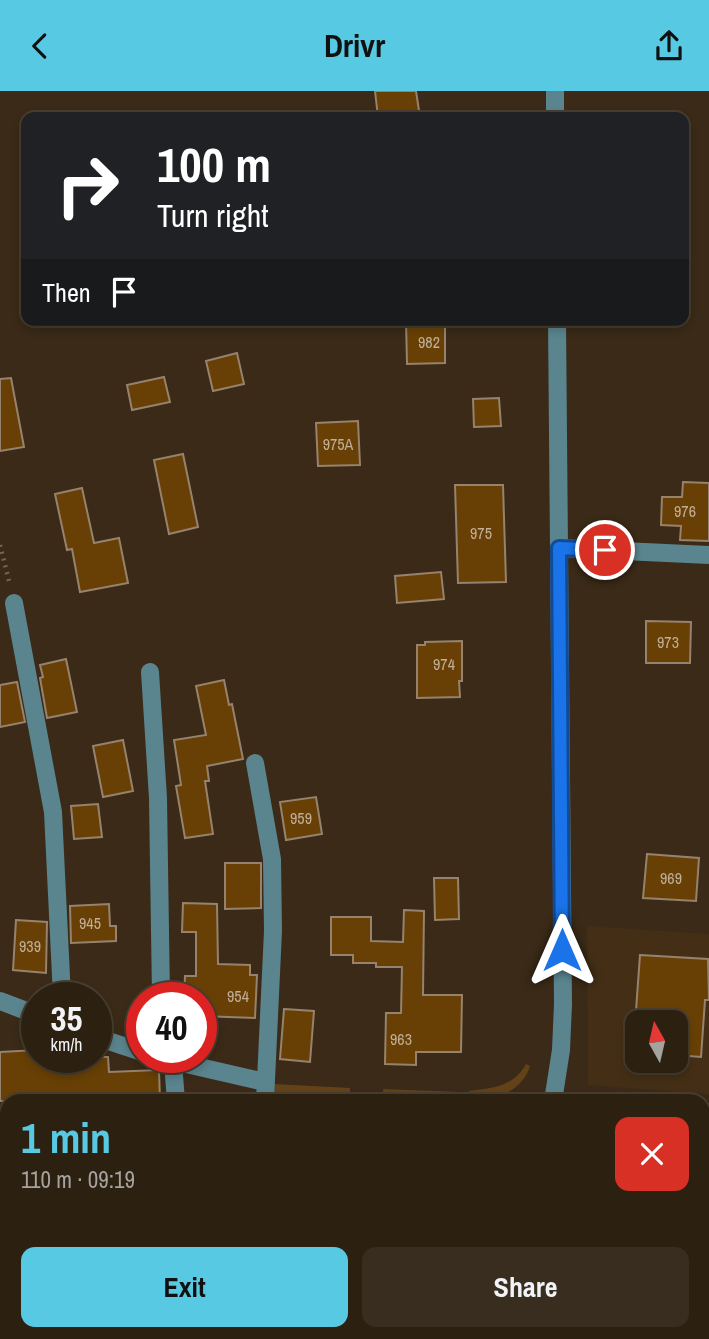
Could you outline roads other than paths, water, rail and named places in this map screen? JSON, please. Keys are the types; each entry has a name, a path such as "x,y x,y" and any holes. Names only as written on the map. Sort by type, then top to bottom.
{"street":[{"path":"555,91 555,112"},
{"path":"554,1094 561,1050 563,1004 557,326"},
{"path":"559,548 709,555"},
{"path":"14,603 53,812 61,982"},
{"path":"149,672 158,798 161,982"},
{"path":"255,762 272,871 273,930 265,1094"},
{"path":"0,1001 21,1009"},
{"path":"217,1071 265,1082"},
{"path":"168,1073 174,1094"}]}
